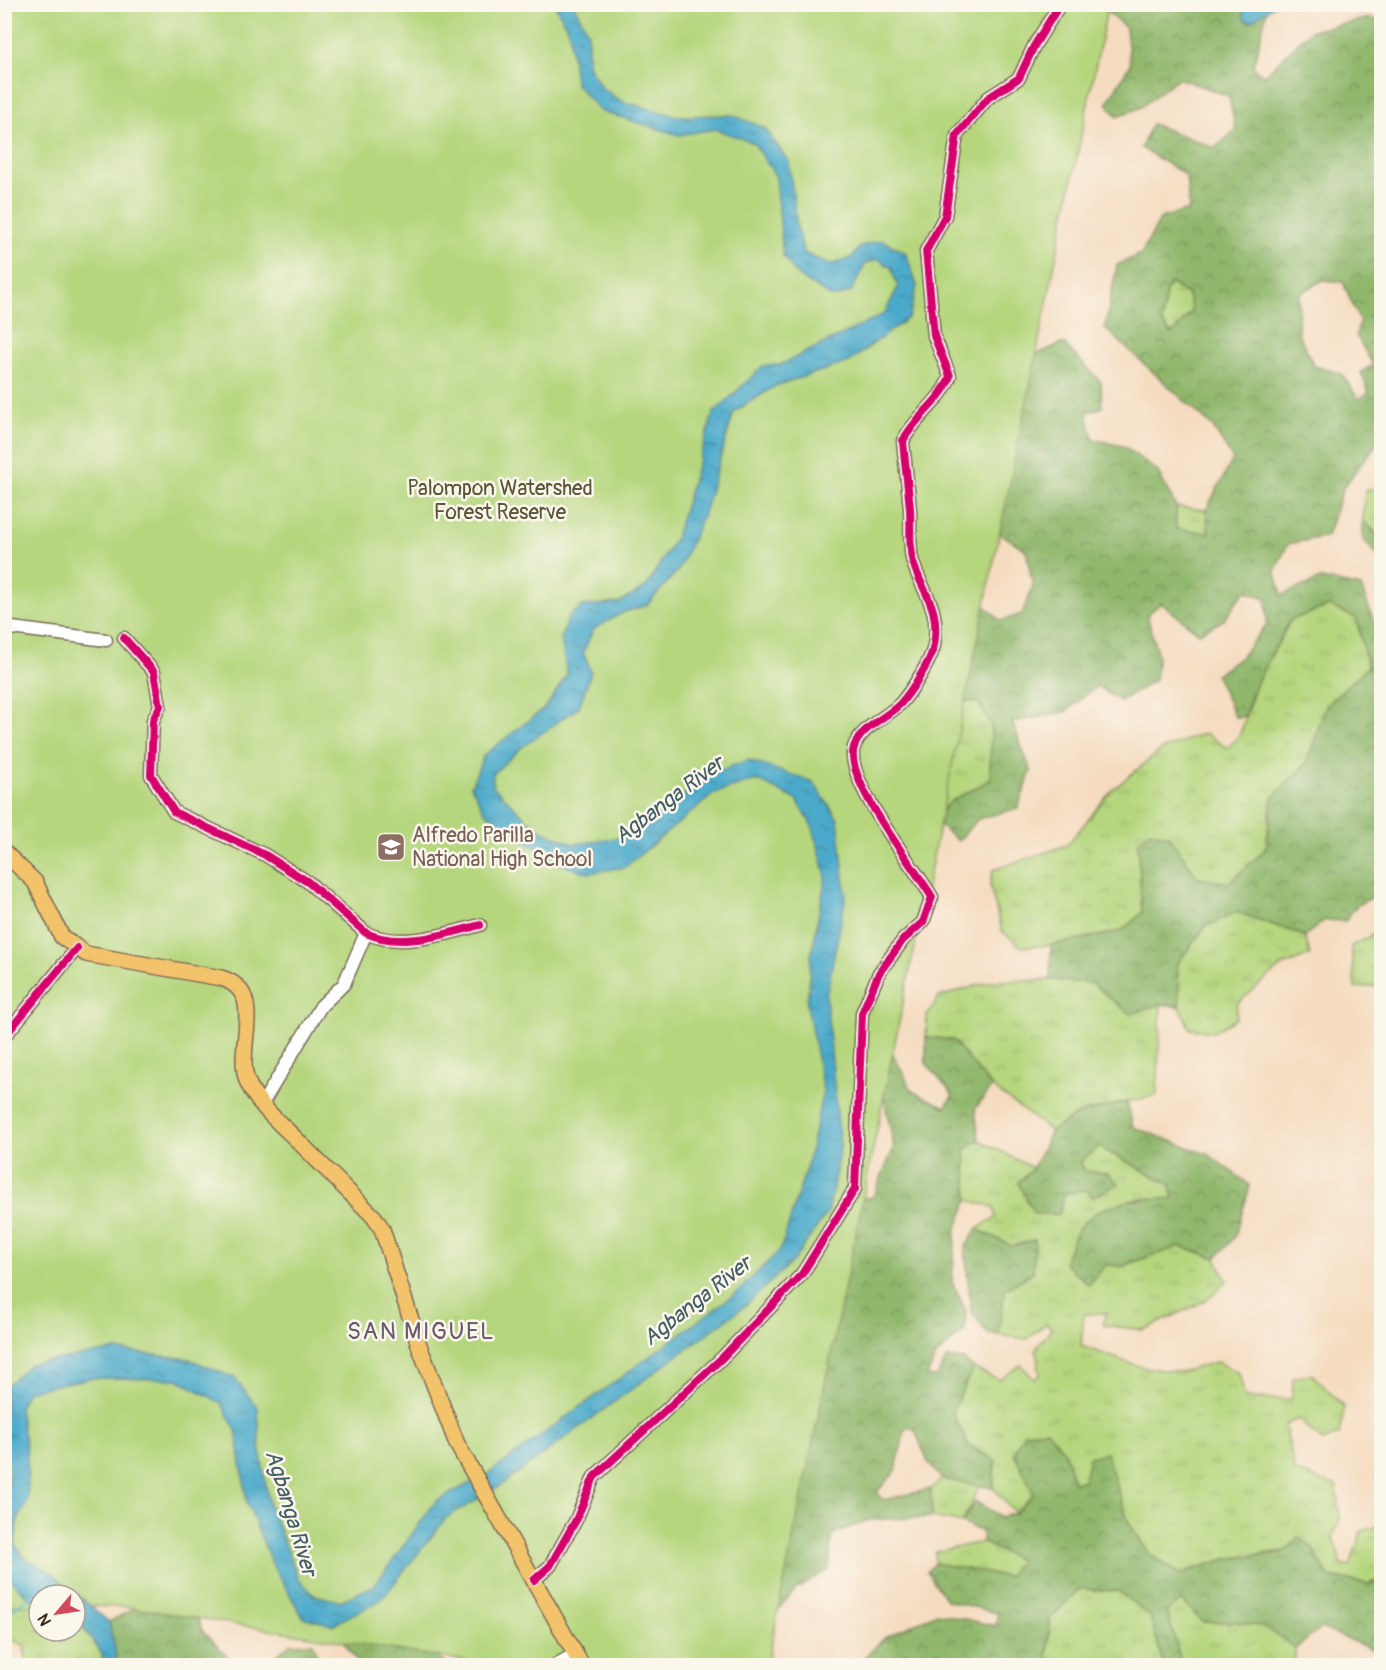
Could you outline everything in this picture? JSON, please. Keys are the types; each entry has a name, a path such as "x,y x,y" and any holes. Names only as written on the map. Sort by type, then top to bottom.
{"main road":[{"path":"4,852 35,882 63,938 77,948 96,958 230,981 240,989 249,1008 243,1063 248,1082 262,1104 374,1217 381,1229 420,1348 457,1444 578,1660"}],"street":[{"path":"534,1580 550,1566 576,1520 594,1478 722,1358 802,1274 855,1189 862,1013 879,973 903,940 924,922 932,897 913,864 886,832 866,794 855,766 853,748 864,731 888,716 908,695 934,648 933,604 912,559 903,441 915,420 946,388 950,376 934,336 926,251 945,216 957,135 988,98 1019,78 1034,46 1060,4"},
{"path":"4,627 106,640"},
{"path":"124,638 154,672 160,706 153,720 151,775 174,813 265,855 308,882 366,933 378,939 431,938 480,925"},
{"path":"262,1104 321,1006 344,984 366,933"},
{"path":"4,1037 77,948"},
{"path":"554,1665 578,1660"}],"green space":[{"name":"Palompon Watershed Forest Reserve","path":"5,5 1108,5 767,1665 490,1665 129,1607 87,1606 87,1583 27,1583 27,1605 5,1605"},
{"path":"1100,5 1237,5 1243,10 1244,18 1250,22 1267,10 1253,67 1264,76 1310,31 1365,19 1381,20 1381,438 1343,488 1327,536 1288,544 1275,571 1282,595 1321,579 1361,587 1377,630 1381,630 1382,861 1377,863 1381,893 1357,905 1345,921 1325,920 1305,936 1237,912 1206,926 1177,964 1180,1007 1161,1004 1130,1014 1091,983 1050,980 1051,945 1121,931 1142,913 1138,842 1150,831 1169,836 1198,878 1229,883 1266,849 1272,798 1306,764 1327,704 1368,667 1356,618 1329,606 1290,620 1257,682 1244,717 1235,717 1216,675 1242,656 1267,624 1266,598 1245,591 1224,620 1199,633 1161,603 1147,615 1158,656 1155,680 1120,701 1097,686 1065,712 1012,722 1031,771 1018,808 978,819 958,841 934,821 951,801 990,780 991,724 978,702 951,701 974,596 1001,621 1022,614 1033,586 1026,550 992,528 1028,358 1063,343 1101,382 1102,407 1087,413 1093,439 1125,447 1158,472 1176,507 1176,529 1209,533 1206,510 1233,459 1213,427 1105,328 1117,265 1141,254 1161,218 1189,210 1186,175 1141,148 1152,124 1215,148 1236,130 1229,96 1178,78 1141,107 1117,117 1107,103 1130,65 1126,28","holes":["1323,280 1343,282 1360,322 1356,335 1373,365 1361,372 1369,393 1358,399 1342,374 1314,366 1298,333 1299,294","1171,283 1188,295 1192,311 1172,334 1162,323 1166,291"]},
{"path":"1170,283 1188,295 1192,311 1172,334 1162,323 1166,291"},
{"path":"1381,488 1381,537 1363,521 1365,490"},
{"path":"1176,507 1206,510 1209,533 1176,529"},
{"path":"1363,521 1381,537 1381,559 1363,539"},
{"path":"1329,606 1356,618 1368,667 1327,704 1306,764 1272,798 1266,849 1229,883 1198,878 1169,836 1138,842 1142,913 1122,931 1051,945 1021,947 1002,931 990,886 993,870 1067,845 1111,791 1161,750 1205,733 1227,748 1239,737 1257,682 1291,620"},
{"path":"951,701 978,702 991,724 990,780 951,801 934,821"},
{"path":"1237,912 1305,936 1310,955 1280,967 1237,1004 1236,1019 1213,1032 1190,1029 1180,1007 1177,964 1206,926"},
{"path":"1381,930 1381,986 1355,988 1351,946"},
{"path":"1050,980 1091,983 1130,1014 1161,1004 1157,1095 1080,1113 1051,1131 992,1087 953,1040 926,1037 927,1015 939,997 992,981"},
{"path":"926,1037 953,1040 992,1087 975,1109 979,1140 965,1150 968,1200 956,1229 952,1282 966,1311 965,1330 935,1357 927,1376 937,1377 947,1358 964,1360 973,1368 952,1412 969,1446 995,1460 993,1488 942,1479 928,1462 914,1428 905,1428 896,1470 877,1492 883,1500 931,1489 932,1517 869,1520 832,1534 829,1569 795,1590 746,1647 859,1199 873,1197 894,1147 884,1098 881,1059 894,1056 912,1091 945,1107 953,1095 926,1063"},
{"path":"1127,1102 1133,1127 1209,1155 1250,1185 1235,1237 1216,1258 1180,1246 1122,1266 1106,1265 1089,1285 1064,1263 1073,1238 1081,1225 1090,1217 1112,1205 1136,1200 1173,1198 1171,1185 1099,1147 1080,1162 1085,1171 1107,1173 1119,1184 1092,1197 1087,1190 1065,1193 1059,1214 1034,1214 1018,1183 1033,1168 1051,1131 1080,1113"},
{"path":"979,1140 1033,1168 1018,1183 1065,1193 1119,1184 1107,1173 1085,1171 1080,1162 1099,1147 1171,1185 1173,1199 1137,1198 1106,1265 1122,1266 1180,1246 1216,1258 1227,1281 1205,1301 1143,1330 1103,1325 1106,1313 1084,1314 1081,1346 1141,1367 1180,1372 1217,1362 1239,1373 1245,1398 1292,1399 1293,1378 1312,1374 1344,1407 1340,1434 1323,1442 1298,1419 1285,1425 1295,1471 1337,1486 1340,1519 1333,1536 1341,1564 1350,1566 1361,1531 1376,1527 1381,1517 1381,1580 1368,1584 1329,1577 1312,1547 1225,1559 1180,1574 1150,1555 1128,1521 1106,1453 1084,1480 1074,1483 1064,1452 1035,1494 1015,1513 993,1488 995,1460 969,1446 952,1412 973,1368 999,1380 1021,1365 1034,1379 1040,1375 1036,1349 1051,1329 1047,1323 1027,1339 998,1335 1005,1290 1033,1272 1034,1240 1012,1246 977,1229 996,1217 993,1207 968,1200 965,1150"},
{"path":"977,1229 1012,1246 1035,1240 1033,1272 1005,1290 998,1335 988,1334 971,1311 965,1248"},
{"path":"1047,1430 1064,1451 1074,1483 1084,1480 1089,1457 1106,1453 1128,1522 1150,1555 1180,1574 1225,1559 1284,1552 1298,1537 1312,1547 1329,1577 1368,1584 1381,1580 1381,1653 1321,1628 1295,1649 1272,1632 1252,1624 1202,1622 1182,1600 1167,1611 1182,1665 1164,1665 1150,1616 1118,1591 1079,1589 1050,1619 1047,1659 1058,1665 856,1665 886,1637 937,1613 996,1626 998,1613 946,1600 927,1571 935,1563 1008,1577 1020,1560 982,1542 982,1532 962,1523 975,1501 1001,1517 1015,1513 1034,1494 1014,1453 1024,1432"},
{"path":"942,1479 980,1485 962,1523 932,1517 931,1489"},
{"path":"982,1542 1020,1560 1008,1577 935,1563 935,1552"},
{"path":"4,1575 27,1596 27,1643 87,1643 87,1633 102,1654 102,1665 27,1665 24,1645 5,1637"},
{"path":"1079,1589 1118,1591 1150,1616 1164,1665 1058,1665 1047,1660 1050,1619"},
{"path":"165,1592 190,1600 203,1632 236,1665 118,1665 109,1622"},
{"path":"1182,1600 1203,1622 1241,1622 1272,1632 1295,1649 1295,1665 1182,1665 1166,1611"},
{"path":"332,1625 415,1642 448,1665 360,1665"},
{"path":"313,1643 320,1665 265,1665 290,1644"}],"water":[{"path":"555,5 574,5 588,33 588,65 601,87 621,101 676,116 732,115 765,128 789,162 797,228 804,253 830,265 851,258 861,246 882,240 906,253 917,286 909,317 849,362 775,386 734,412 704,513 679,569 647,605 622,613 594,629 583,652 591,672 579,707 521,748 493,774 493,786 535,827 573,844 626,837 715,772 748,760 813,782 838,819 846,896 826,997 840,1147 829,1210 794,1260 745,1306 497,1488 447,1517 381,1600 332,1625 303,1617 273,1566 247,1503 236,1430 221,1403 177,1379 91,1378 27,1391 19,1408 27,1454 28,1501 17,1522 15,1544 23,1556 52,1573 64,1583 27,1583 27,1596 5,1575 4,1507 9,1473 4,1438 6,1386 30,1364 116,1350 189,1359 235,1378 258,1408 260,1448 269,1504 299,1579 314,1595 340,1601 374,1586 436,1501 488,1474 735,1294 781,1249 808,1162 823,1091 807,1004 811,956 826,875 813,828 797,800 757,780 715,793 625,867 589,873 559,864 485,812 471,786 484,755 546,707 567,675 561,638 569,616 583,606 619,603 646,587 675,539 713,414 763,366 780,365 884,314 898,287 891,267 878,259 865,264 851,292 833,298 798,276 783,256 776,177 754,143 715,129 679,135 600,111 575,83 569,31"},
{"path":"1249,5 1275,5 1250,22 1244,18 1243,10"},
{"path":"87,1603 109,1622 118,1665 102,1665 102,1654 87,1633"}],"waterway":[{"path":"4,1615 27,1600"}],"cycle path":[{"path":"534,1580 550,1566 576,1520 594,1477 722,1358 802,1274 855,1189 862,1013 879,973 903,940 923,922 932,897 869,801 853,761 857,740 868,728 900,704 925,667 934,645 935,619 911,553 910,509 903,441 914,424 941,393 950,376 934,336 926,251 945,216 957,135 988,98 1019,78 1034,46 1060,4"},
{"path":"124,638 154,672 160,706 153,720 151,775 174,812 265,855 308,882 366,933 379,938 408,940 438,936 480,925"},
{"path":"4,1037 77,948"}],"place":[{"name":"Alfredo Parilla National High School","path":"391,847"}],"district":[{"name":"SAN MIGUEL","path":"421,1331"}],"water label":[{"name":"Agbanga River","path":"669,800"},
{"name":"Agbanga River","path":"697,1301"},
{"name":"Agbanga River","path":"291,1513"}]}
